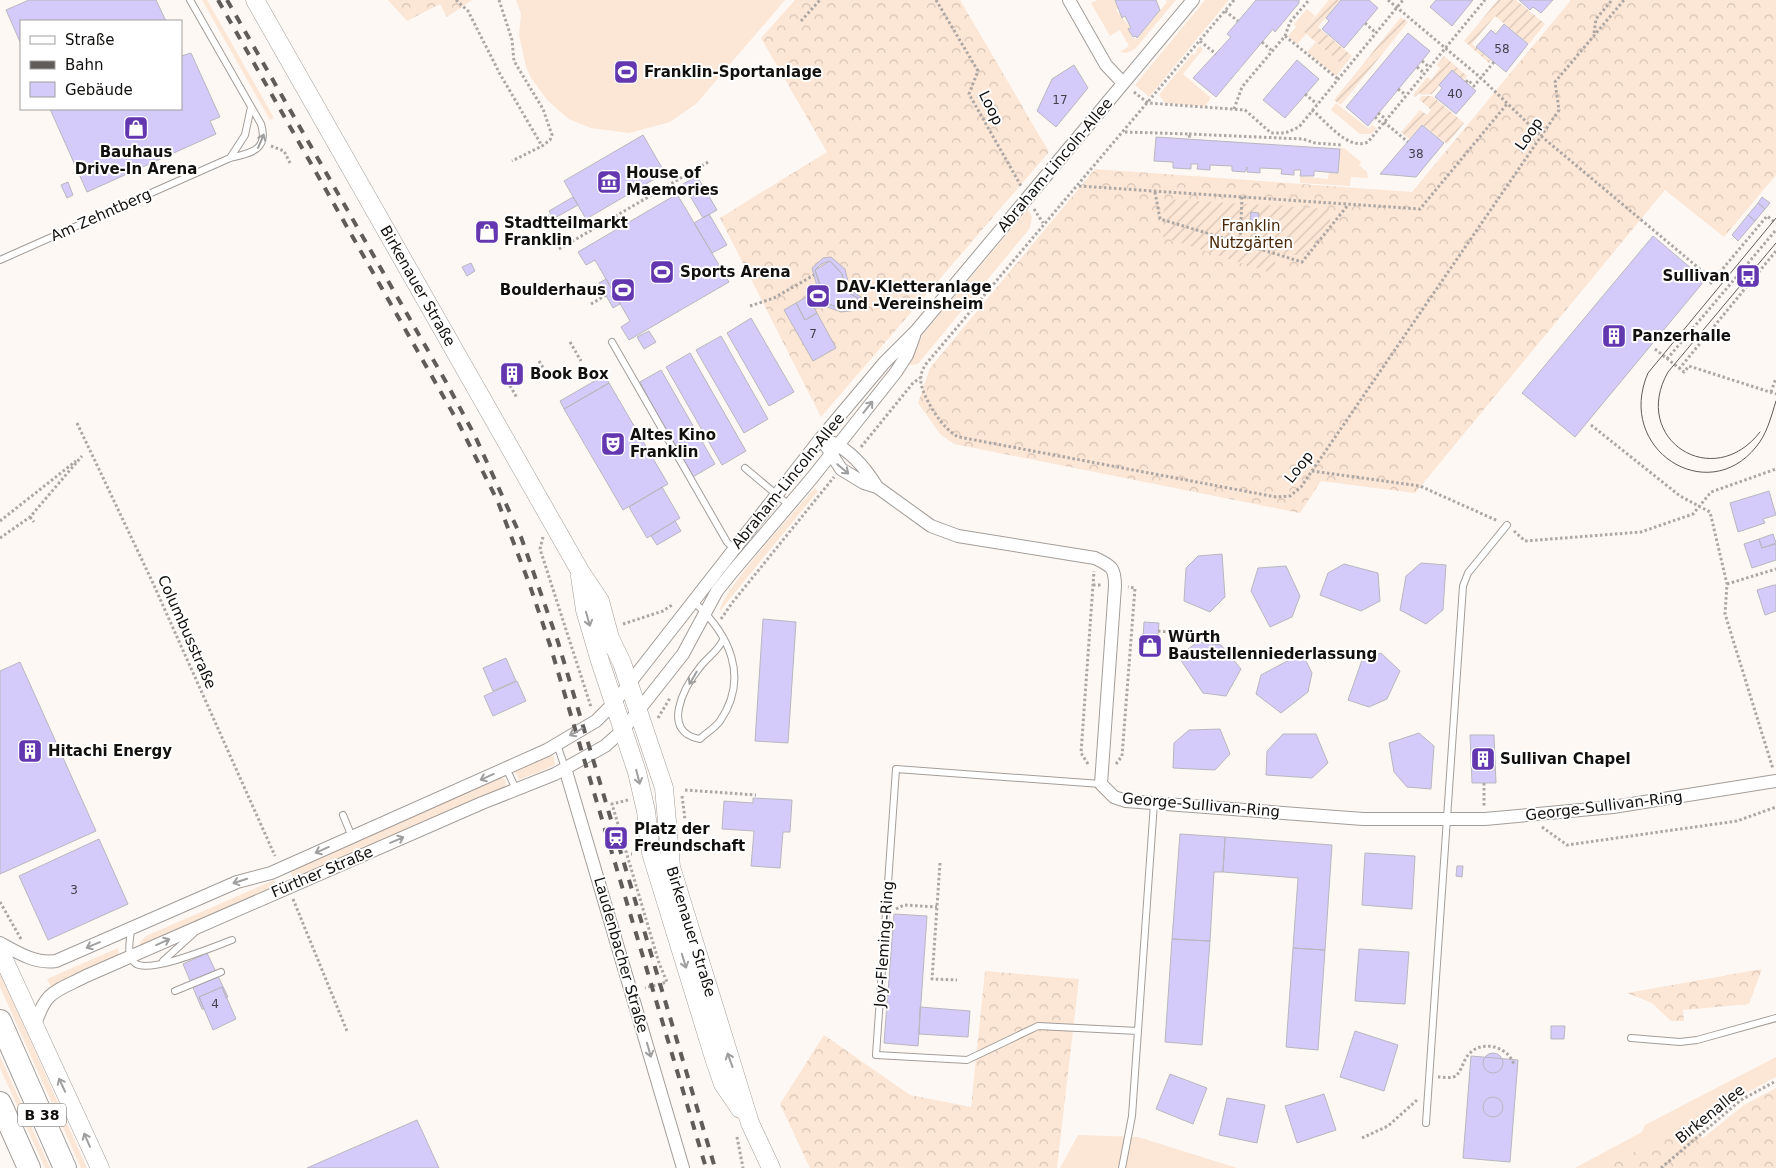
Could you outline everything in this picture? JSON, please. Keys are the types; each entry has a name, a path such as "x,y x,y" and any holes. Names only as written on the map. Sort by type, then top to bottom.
{"highway":[{"name":"B 38","path":"0,1021 65,1168"},
{"name":"B 38","path":"0,1103 29,1168"},
{"path":"10,1126 18,1168"}],"street":[{"name":"Birkenauer Straße","path":"255,0 580,571 600,601 610,638 629,683 664,788 671,867 750,1123 771,1168"},
{"path":"1069,0 1106,64 1124,83"},
{"name":"Abraham-Lincoln-Allee","path":"629,683 822,438 884,363 916,331 1028,199 1193,0"},
{"name":"Abraham-Lincoln-Allee","path":"638,711 683,654 717,591 896,372 907,355 916,331"},
{"path":"822,438 834,449 851,455 869,474 877,487"},
{"path":"834,449 841,469 864,483 877,487 931,526 958,536 1095,558 1110,565 1115,573 1115,586 1101,784"},
{"name":"Birkenauer Straße","path":"580,571 586,610 637,772 646,812 651,853 715,1061 723,1084 750,1123"},
{"name":"Fürther Straße","path":"131,930 237,882 280,868 352,837 557,743 596,722 629,683"},
{"name":"Fürther Straße","path":"35,1025 42,1005 49,995 205,923 565,768 592,754 623,730 638,711"},
{"name":"Laudenbacher Straße","path":"565,768 683,1168"},
{"name":"George-Sullivan-Ring","path":"1101,784 1114,797 1126,801 1363,818 1447,820 1528,816 1622,806 1776,779"},
{"path":"0,943 35,960 46,962 56,961 131,930"},
{"path":"0,951 100,1168"}],"lane":[{"name":"Am Zehntberg","path":"0,260 230,158 248,154 257,149 262,142 264,133 252,107 190,0"},
{"path":"230,158 244,136 252,107"},
{"path":"612,342 727,542 734,549"},
{"path":"746,468 789,505"},
{"path":"1426,1124 1463,586 1468,573 1507,525"},
{"path":"694,602 705,612 723,640 731,654 736,676 734,695 719,722 700,739 688,736 683,732 678,719 682,698 700,667 717,652 723,640"},
{"name":"Laudenbacher Straße","path":"557,743 565,768"},
{"path":"506,768 516,789"},
{"name":"Joy-Fleming-Ring","path":"1101,784 896,769 876,1055 966,1060 1038,1026 1138,1031"},
{"path":"1122,1168 1132,1116 1154,803"},
{"path":"343,815 352,837"},
{"path":"162,962 205,923"},
{"path":"131,930 130,957 142,967 150,967 162,962 182,959 232,940"},
{"path":"175,992 221,972"},
{"path":"1631,1038 1680,1042 1697,1040 1776,1018"}],"path":[{"path":"456,0 468,11 500,74 542,146"},
{"path":"499,0 512,40 514,61 549,123 552,135 550,140 542,146 512,162"},
{"path":"802,21 820,0"},
{"name":"Loop","path":"936,0 978,72 969,94 1028,199"},
{"name":"Abraham-Lincoln-Allee","path":"921,377 926,364 1043,224 1079,186 1234,0"},
{"path":"1234,109 1242,86 1284,36 1290,22 1309,0"},
{"path":"1388,0 1481,78 1541,136 1713,280"},
{"path":"1124,83 1148,104 1245,110 1271,132 1285,133 1299,127 1403,0"},
{"path":"1312,110 1351,143 1360,145 1368,142 1485,0"},
{"path":"1594,36 1596,19 1612,0"},
{"name":"Loop","path":"921,377 923,390 944,428 959,437 1276,497 1290,496 1301,487 1559,110 1555,82 1624,0"},
{"path":"1225,11 1238,21"},
{"path":"1365,23 1376,33"},
{"path":"1284,36 1338,79"},
{"path":"1200,41 1216,54"},
{"path":"1262,42 1272,50"},
{"path":"1422,61 1429,67"},
{"path":"1466,82 1468,80 1474,86 1494,62"},
{"path":"1417,67 1424,73"},
{"path":"1398,89 1406,95"},
{"path":"1306,94 1318,104"},
{"path":"1079,186 1348,205 1420,208 1507,104"},
{"path":"1378,112 1384,121 1408,142"},
{"path":"1375,117 1384,121"},
{"path":"1124,132 1303,139 1315,143 1342,145"},
{"path":"1189,134 1190,140"},
{"path":"559,249 710,161"},
{"path":"1155,192 1160,219 1302,262 1348,205"},
{"path":"1240,243 1242,197"},
{"path":"542,220 551,215"},
{"path":"1710,284 1767,216 1776,224"},
{"path":"1667,359 1776,230"},
{"path":"1679,369 1776,251"},
{"path":"750,306 774,298 814,275"},
{"path":"591,304 606,295"},
{"path":"570,342 581,361"},
{"path":"1655,349 1684,372 1689,366 1776,394"},
{"path":"539,361 550,379"},
{"path":"505,377 517,398"},
{"path":"851,455 864,445 913,383 921,377"},
{"path":"1771,392 1776,378"},
{"name":"Columbusstraße","path":"77,423 152,581 273,852"},
{"path":"1591,425 1680,496 1710,512 1727,584 1725,614 1776,779"},
{"path":"0,521 90,451"},
{"path":"0,538 30,518 82,456"},
{"path":"732,603 841,469"},
{"path":"1312,471 1420,486 1507,525 1525,541 1641,532 1693,514 1711,492 1776,469"},
{"path":"549,515 540,549 574,652"},
{"path":"30,518 34,522"},
{"path":"1095,558 1081,753 1101,784 1122,756 1135,588"},
{"path":"1727,584 1776,569"},
{"path":"623,624 663,611 673,604"},
{"path":"1158,631 1170,632"},
{"path":"1484,783 1485,819"},
{"path":"684,790 756,794"},
{"path":"637,798 612,804 659,963 667,982 645,988"},
{"path":"1528,816 1567,845 1736,821 1776,807"},
{"path":"940,863 932,979 957,980"},
{"path":"288,887 347,1031"},
{"path":"0,902 7,917 35,960"},
{"path":"886,915 904,905 937,906"},
{"path":"1429,1078 1453,1077 1457,1074 1469,1054 1478,1048 1494,1047 1506,1050 1512,1057 1514,1065"},
{"name":"Birkenallee","path":"1661,1168 1741,1100 1776,1081"},
{"path":"1362,1138 1388,1126 1429,1089"},
{"path":"734,1130 743,1168"}],"green space":[{"path":"202,0 207,0 274,118 270,120"},
{"path":"388,0 472,0 447,17 440,4 407,21"},
{"name":"Franklin-Sportanlage","path":"516,0 785,0 696,104 670,122 629,133 591,128 569,119 548,101 531,78 526,67 519,35 521,14"},
{"path":"795,0 960,0 1049,152 821,417 720,218 827,152 761,38"},
{"path":"1097,0 1114,0 1119,8 1116,10 1130,27 1128,29 1132,38 1137,39 1167,2 1166,0 1176,0 1135,49 1126,53 1120,52 1129,46 1120,30 1110,36 1091,3"},
{"path":"1205,0 1229,0 1149,97 1135,85"},
{"path":"1329,0 1340,0 1318,27 1352,56 1344,66 1303,31"},
{"path":"1498,0 1516,0 1545,24 1529,44 1495,16 1472,44 1491,61 1489,63 1464,41"},
{"path":"1571,0 1776,0 1776,175 1724,237 1665,190 1415,493 1321,481 1300,513 954,444 940,434 918,403 930,368 1095,169 1412,192"},
{"path":"1307,9 1315,16 1303,31 1306,34 1297,44 1288,36 1296,27 1294,24"},
{"path":"1401,17 1408,22 1341,105 1334,100"},
{"path":"1316,42 1344,66 1336,76 1307,52"},
{"path":"1200,46 1203,49 1183,74 1211,98 1205,106 1165,103 1159,95 1192,54 1194,55 1197,52 1196,50"},
{"path":"1444,56 1467,76 1464,80 1452,70 1432,94 1422,95 1419,93 1415,97 1413,95 1427,77 1431,80 1440,68 1437,65"},
{"path":"1422,96 1432,96 1464,123 1447,144 1422,124 1409,139 1401,132 1420,110 1427,115 1431,110 1419,99"},
{"path":"1336,103 1369,129 1372,125 1377,128 1371,134 1360,134 1331,110"},
{"path":"1340,148 1344,148 1361,162 1359,165 1367,172 1368,178 1351,177 1350,186 1300,183 1300,176 1328,179 1329,173 1339,173"},
{"name":"Franklin Nutzgärten","path":"1164,199 1331,209 1330,222 1301,256 1279,252 1271,273 1163,237"},
{"path":"1028,209 1032,217 1030,228 918,364 909,365 923,334"},
{"path":"815,488 818,491 720,611 723,602 745,569"},
{"path":"553,754 555,765 519,780 514,770"},
{"path":"500,777 506,780 505,787 294,879 289,869"},
{"path":"274,880 277,887 139,948 140,942 146,936"},
{"path":"118,948 119,956 51,987 47,979"},
{"path":"1762,969 1749,1004 1683,1010 1684,1021 1671,1021 1652,1003 1627,993"},
{"path":"985,971 1079,979 1057,1168 810,1168 780,1104 824,1035 910,1095 971,1107"},
{"path":"0,972 87,1168 81,1168 0,987"},
{"path":"0,1056 50,1168 45,1168 0,1068"},
{"path":"1776,1057 1776,1077 1738,1097 1693,1133 1682,1127 1603,1168 1575,1168 1642,1132 1645,1125"},
{"path":"1776,1088 1776,1168 1603,1168 1682,1127 1703,1138 1744,1105"},
{"path":"1078,1135 1138,1137 1237,1168 1060,1168"}],"building":[{"path":"29,0 156,0 166,20 20,20 20,42 6,10"},
{"path":"1115,0 1156,0 1160,10 1137,38 1136,36 1133,37 1128,29 1131,28 1125,16 1122,18"},
{"path":"1256,0 1299,0 1299,3 1275,32 1273,29 1216,97 1193,78 1231,37 1227,34"},
{"path":"1341,0 1369,0 1378,8 1344,48 1322,29 1329,21 1326,18"},
{"path":"1436,0 1473,0 1452,26 1430,7"},
{"path":"1519,0 1553,0 1541,13 1533,7 1530,10"},
{"path":"1504,24 1528,44 1506,72 1476,47 1491,30 1496,34"},
{"path":"1408,33 1430,51 1368,126 1346,107"},
{"name":"Bauhaus Drive-In Arena","path":"191,53 220,117 210,121 216,134 87,192 50,110 182,110 182,56"},
{"path":"1297,60 1319,79 1285,118 1263,100"},
{"path":"1074,65 1088,88 1056,127 1037,111 1052,79"},
{"path":"1452,70 1476,91 1456,114 1435,97 1442,88 1439,85"},
{"path":"1422,125 1444,143 1416,177 1380,174"},
{"path":"643,135 665,173 586,219 564,181"},
{"path":"1156,137 1340,149 1338,173 1314,171 1314,176 1300,176 1301,170 1294,170 1294,175 1281,174 1282,169 1260,168 1260,173 1247,172 1247,167 1245,172 1232,171 1232,166 1210,165 1210,170 1197,169 1198,164 1191,164 1191,169 1173,168 1173,162 1154,161"},
{"path":"697,176 717,210 703,218 683,184"},
{"path":"68,182 73,195 67,198 61,185"},
{"name":"Sports Arena","path":"677,194 729,282 629,340 621,327 630,321 595,260 586,265 578,252"},
{"path":"573,197 578,205 553,219 549,211"},
{"path":"1762,197 1770,203 1765,209 1758,203"},
{"path":"1758,203 1765,209 1755,221 1748,215"},
{"path":"1251,212 1259,213 1258,221 1250,221"},
{"path":"709,214 727,245 712,253 694,223"},
{"path":"1748,215 1755,221 1738,241 1732,235"},
{"name":"Panzerhalle","path":"1653,236 1705,280 1575,437 1522,393"},
{"path":"831,257 845,269 850,290 847,292 842,274 830,261 821,264 815,270 824,296 825,303 822,305 812,268 823,258"},
{"path":"830,261 842,274 847,292 858,298 856,307 843,309 825,303 815,270"},
{"path":"471,263 475,271 467,276 462,267"},
{"path":"606,279 620,304 613,308 599,283"},
{"path":"850,290 861,297 860,308 857,310 841,312 822,305 825,303 843,309 856,307 858,298 847,292"},
{"path":"808,296 817,313 805,320 796,303"},
{"path":"796,303 805,320 817,313 836,348 813,361 784,310"},
{"path":"751,318 794,392 769,406 727,333"},
{"path":"649,331 656,342 644,349 637,337"},
{"path":"721,336 768,419 744,433 696,350"},
{"path":"690,353 746,451 722,465 666,367"},
{"path":"661,370 715,464 691,478 645,398 648,397 640,382"},
{"path":"605,375 609,383 564,409 560,401"},
{"path":"609,383 668,484 623,510 564,409"},
{"path":"662,487 680,518 647,538 629,507"},
{"path":"1769,491 1776,515 1763,519 1765,523 1738,532 1730,503"},
{"path":"675,521 681,531 657,545 651,536"},
{"path":"1773,534 1776,543 1762,548 1759,539"},
{"path":"1759,539 1762,548 1776,544 1776,560 1752,568 1744,544"},
{"path":"1222,554 1225,597 1210,612 1184,601 1186,568 1198,556"},
{"path":"1421,563 1446,565 1443,610 1426,624 1400,610 1406,576"},
{"path":"1344,564 1378,573 1380,601 1361,611 1320,595 1328,573"},
{"path":"1286,566 1300,596 1292,617 1270,627 1251,591 1258,568"},
{"path":"1776,585 1776,611 1765,615 1757,590"},
{"path":"763,619 796,622 788,743 755,741"},
{"name":"Würth Baustellenniederlassung","path":"1144,622 1159,623 1156,657 1142,655"},
{"path":"1198,642 1221,645 1241,669 1226,696 1203,693 1178,656"},
{"path":"1302,653 1312,673 1308,692 1281,713 1256,694 1261,675"},
{"path":"1381,653 1400,671 1387,699 1369,707 1348,700 1362,660"},
{"path":"506,658 516,681 493,691 483,668"},
{"name":"Hitachi Energy","path":"20,662 96,831 0,874 0,671"},
{"path":"517,681 526,701 493,716 484,696"},
{"path":"1220,729 1230,754 1215,770 1173,768 1174,743 1189,730"},
{"path":"1419,733 1434,746 1431,789 1407,787 1394,772 1389,743"},
{"path":"1283,734 1316,734 1328,763 1312,778 1266,775 1267,751"},
{"name":"Sullivan Chapel","path":"1470,735 1494,735 1496,783 1472,783"},
{"path":"753,798 792,800 790,832 783,832 780,868 751,866 754,831 722,829 724,801 753,803"},
{"path":"1180,834 1225,837 1223,872 1214,872 1210,941 1172,939"},
{"path":"1225,837 1332,845 1325,950 1293,948 1298,878 1223,872"},
{"path":"99,839 128,904 48,940 19,876"},
{"path":"1365,853 1415,856 1412,909 1362,905"},
{"path":"1457,866 1463,866 1462,877 1456,876"},
{"path":"894,914 927,916 918,1046 884,1043"},
{"path":"1172,939 1210,941 1202,1045 1165,1042"},
{"path":"1293,948 1325,950 1318,1050 1286,1047"},
{"path":"1359,949 1409,952 1405,1004 1355,1001"},
{"path":"207,953 228,997 226,998 222,987 199,997 204,1009 202,1009 183,964"},
{"path":"222,987 236,1019 213,1030 199,997"},
{"path":"920,1007 970,1011 968,1037 919,1034"},
{"path":"1551,1026 1565,1026 1564,1039 1551,1039"},
{"path":"1355,1031 1398,1045 1384,1091 1340,1077"},
{"path":"1493,1053 1500,1056 1503,1063 1500,1070 1493,1073 1486,1070 1483,1063 1486,1056"},
{"path":"1471,1056 1518,1060 1510,1162 1463,1158"},
{"path":"1170,1074 1207,1088 1193,1124 1156,1109"},
{"path":"1324,1094 1336,1130 1297,1143 1285,1106"},
{"path":"1493,1097 1500,1100 1503,1107 1500,1114 1493,1117 1486,1114 1483,1107 1486,1100"},
{"path":"1227,1098 1265,1105 1257,1143 1219,1135"},
{"path":"417,1120 439,1168 307,1168"}],"tram line":[{"path":"1776,218 1648,373 1641,401 1644,425 1655,446 1671,461 1692,470 1714,472 1736,464 1756,447 1766,431 1776,401"},
{"path":"1760,432 1741,450 1720,458 1700,457 1682,450 1668,437 1660,418 1659,396 1668,372 1776,243"}],"railway":[{"path":"218,0 459,424 498,502 550,645 706,1168"},
{"path":"227,0 446,382 475,436 521,537 558,642 715,1168"}],"place":[{"name":"Franklin-Sportanlage","path":"626,72"},
{"name":"Bauhaus Drive-In Arena","path":"136,128"},
{"name":"House of Maemories","path":"609,182"},
{"name":"Stadtteilmarkt Franklin","path":"487,232"},
{"name":"Sports Arena","path":"662,272"},
{"name":"Sullivan","path":"1748,276"},
{"name":"Boulderhaus","path":"623,290"},
{"name":"DAV-Kletteranlage und -Vereinsheim","path":"818,296"},
{"name":"Panzerhalle","path":"1614,336"},
{"name":"Book Box","path":"512,374"},
{"name":"Altes Kino Franklin","path":"613,444"},
{"name":"Würth Baustellenniederlassung","path":"1150,646"},
{"name":"Hitachi Energy","path":"30,751"},
{"name":"Sullivan Chapel","path":"1483,759"},
{"name":"Platz der Freundschaft","path":"616,838"}]}
